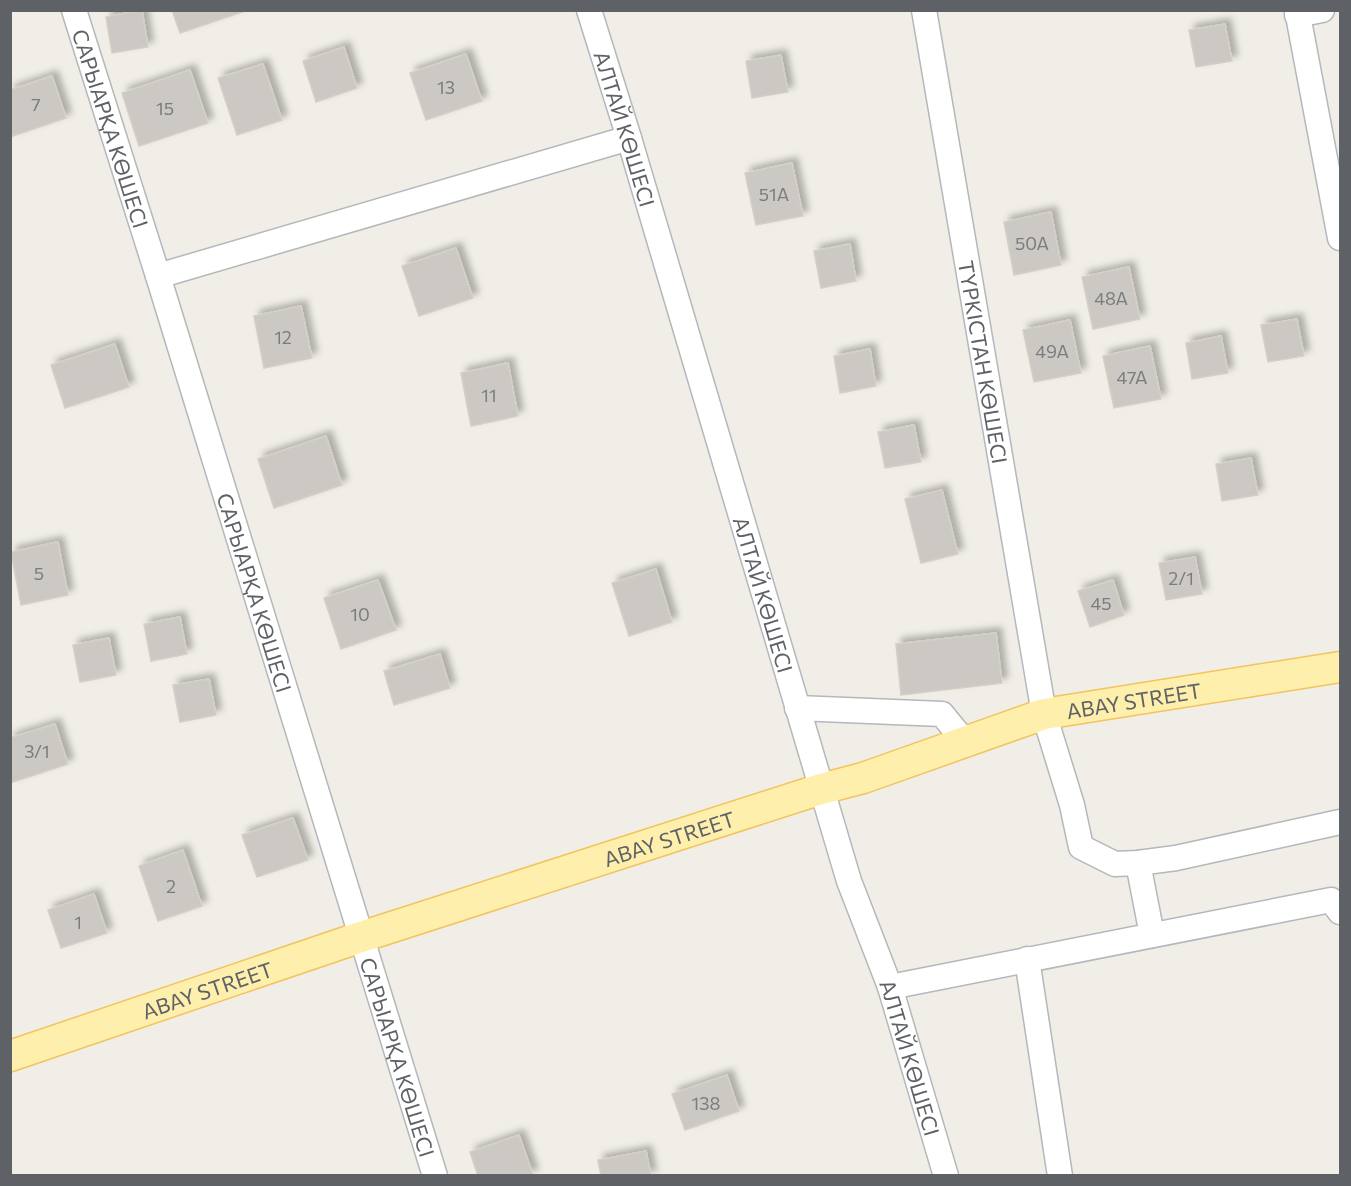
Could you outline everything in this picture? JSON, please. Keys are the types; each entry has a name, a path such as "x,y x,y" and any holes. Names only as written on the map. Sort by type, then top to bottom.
{"main road":[{"name":"ABAY STREET","path":"10,1056 362,937 821,789 863,778 1044,714 1341,667"}],"street":[{"name":"САРЫАРҚА КӨШЕСІ","path":"74,10 435,1176"},
{"name":"АЛТАЙ КӨШЕСІ","path":"589,10 849,881 890,987 946,1176"},
{"name":"ТҮРКІСТАН КӨШЕСІ","path":"924,10 1044,714 1072,805 1082,847 1115,864 1138,863 1176,858 1341,822"},
{"path":"1322,10 1297,13 1341,238"},
{"path":"158,276 629,138"},
{"path":"797,708 942,714 965,742"},
{"path":"1138,863 1152,935"},
{"path":"890,987 1331,900 1341,912"},
{"path":"1027,959 1060,1176"}],"building":[{"path":"142,10 148,47 112,53 106,17"},
{"path":"172,10 245,10 245,11 180,33"},
{"path":"1225,24 1232,61 1196,67 1189,30"},
{"path":"344,47 357,88 316,102 303,61"},
{"path":"466,54 482,101 426,120 410,73"},
{"path":"781,55 788,92 752,98 746,61"},
{"path":"263,64 282,120 237,135 218,78"},
{"path":"190,70 208,123 139,146 122,93"},
{"path":"52,76 66,118 10,137 10,90"},
{"path":"792,163 803,216 756,225 745,173"},
{"path":"1051,212 1061,265 1014,275 1004,222"},
{"path":"850,244 856,281 821,288 814,251"},
{"path":"456,248 473,298 419,316 402,266"},
{"path":"1129,267 1140,319 1093,329 1082,277"},
{"path":"301,306 312,358 264,368 254,316"},
{"path":"1297,319 1304,356 1268,362 1261,325"},
{"path":"1070,320 1081,373 1034,382 1023,330"},
{"path":"1221,336 1228,373 1192,379 1186,343"},
{"path":"115,344 129,387 65,408 51,365"},
{"path":"1150,346 1161,399 1114,408 1103,356"},
{"path":"870,349 876,386 840,393 834,356"},
{"path":"508,363 518,416 471,426 461,373"},
{"path":"914,425 921,462 885,468 878,432"},
{"path":"326,436 342,485 274,508 258,459"},
{"path":"1251,458 1258,495 1222,501 1216,464"},
{"path":"942,490 958,554 921,563 905,499"},
{"path":"58,542 68,595 21,605 11,552"},
{"path":"1195,557 1202,594 1166,600 1159,563"},
{"path":"656,569 672,622 629,636 612,583"},
{"path":"378,580 396,630 341,649 324,598"},
{"path":"1113,580 1124,615 1090,627 1078,591"},
{"path":"180,617 187,654 151,661 144,624"},
{"path":"996,633 1002,683 901,695 896,644"},
{"path":"109,638 116,675 80,682 73,645"},
{"path":"440,654 450,688 394,705 384,671"},
{"path":"209,679 216,715 180,722 173,685"},
{"path":"55,724 68,764 10,783 10,738"},
{"path":"293,818 308,860 257,877 242,835"},
{"path":"183,850 202,906 158,921 139,866"},
{"path":"94,894 107,933 61,948 48,910"},
{"path":"727,1075 739,1111 685,1130 672,1094"},
{"path":"519,1135 533,1175 478,1176 470,1152"},
{"path":"646,1151 651,1176 601,1176 598,1160"}]}
